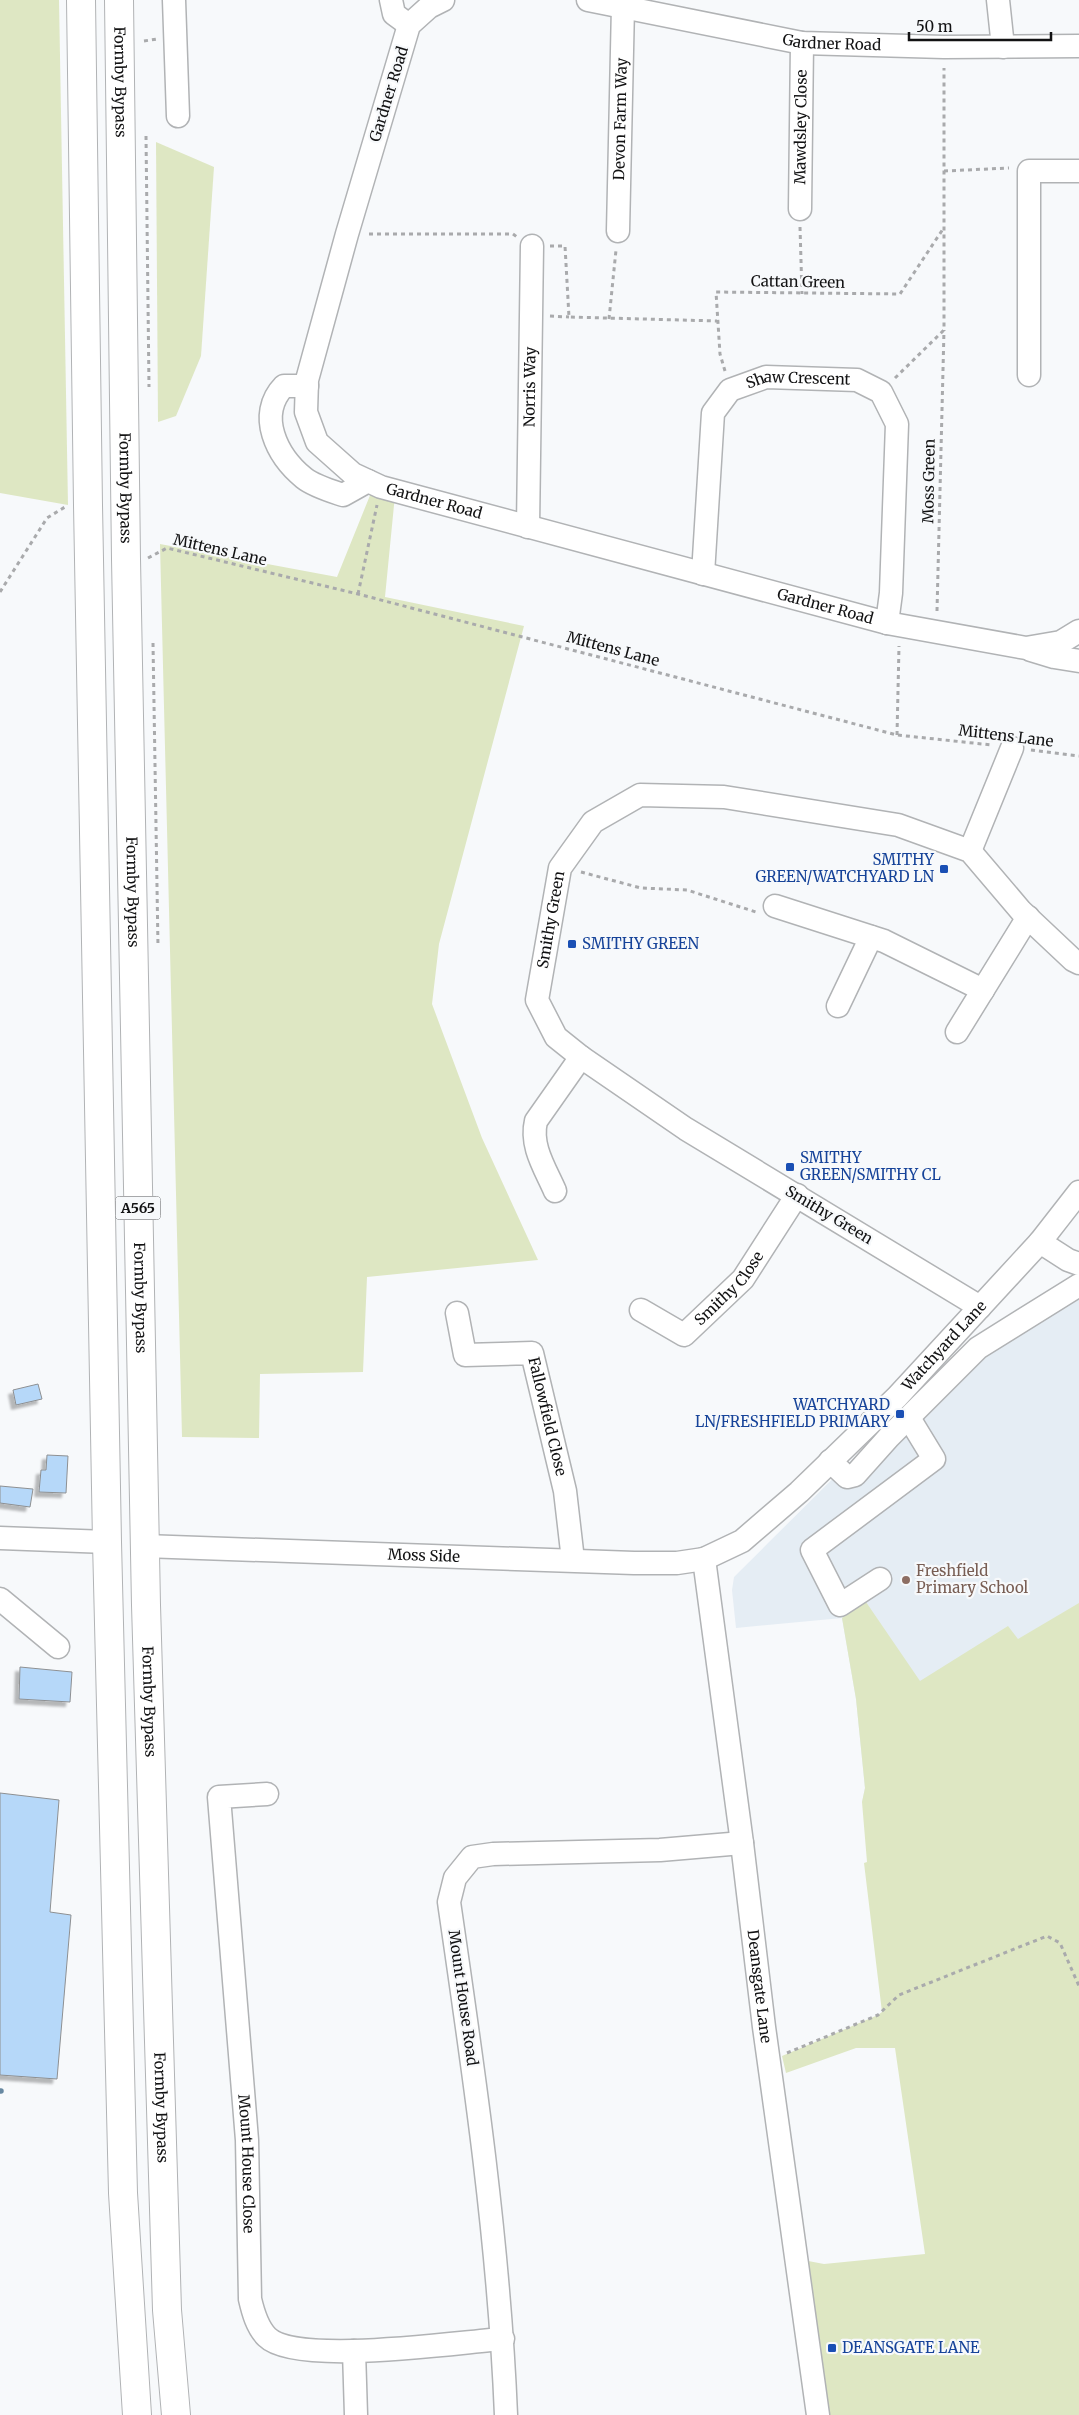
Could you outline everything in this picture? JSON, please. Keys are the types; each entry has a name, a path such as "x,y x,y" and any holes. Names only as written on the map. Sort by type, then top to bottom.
{"highway":[{"name":"A565","path":"82,0 88,505 107,1542 123,2192 137,2415"},
{"name":"Formby Bypass","path":"119,0 126,569 144,1546 167,2310 176,2415"}],"street":[{"path":"174,0 178,116"},
{"path":"391,0 390,5 394,14 409,25"},
{"name":"Gardner Road","path":"443,0 429,7 409,25 347,234 307,386 306,412 317,442 353,474 374,484 528,528 893,624 1026,648 1054,657 1079,661"},
{"name":"Gardner Road","path":"588,0 802,43 944,47 1079,46"},
{"path":"998,0 1003,47"},
{"name":"Devon Farm Way","path":"618,231 623,6"},
{"name":"Mawdsley Close","path":"800,209 802,43"},
{"path":"1029,375 1029,171 1079,171"},
{"name":"Norris Way","path":"528,528 532,246"},
{"name":"Shaw Crescent","path":"703,574 713,413 730,390 766,377 857,380 881,392"},
{"path":"307,386 284,386 277,393 270,410 269,424 276,443 288,462 304,478 331,492 343,495 374,484"},
{"path":"881,392 897,424 891,593 893,624"},
{"name":"Gardner Road","path":"1026,648 1061,642 1079,631"},
{"path":"970,852 1012,748"},
{"name":"Smithy Green","path":"980,1307 686,1129 581,1057 556,1037 537,1000 560,868 593,822 640,795 724,797 898,825 970,852 1028,917 1079,963"},
{"path":"775,906 884,941 983,990"},
{"path":"956,1032 1028,917"},
{"path":"838,1006 871,937"},
{"path":"555,1191 534,1142 534,1131 536,1121 581,1057"},
{"name":"Watchyard Lane","path":"704,1559 742,1541 830,1461 896,1397 1040,1242 1079,1192"},
{"name":"Smithy Close","path":"641,1310 684,1335 743,1280 797,1195"},
{"path":"1040,1242 1068,1260 1079,1264"},
{"path":"830,1461 847,1476 855,1475 889,1436 978,1348 1079,1285"},
{"name":"Fallowfield Close","path":"457,1313 465,1355 532,1353 565,1491 573,1560"},
{"path":"880,1579 840,1605 812,1550 934,1459 909,1418"},
{"path":"0,1538 107,1542"},
{"name":"Moss Side","path":"144,1546 677,1563 704,1559"},
{"name":"Deansgate Lane","path":"704,1559 769,2062 818,2415"},
{"path":"0,1599 58,1647"},
{"name":"Mount House Close","path":"268,1794 220,1797 247,2140 250,2299 255,2318 267,2337 286,2347 312,2350 354,2351 503,2339"},
{"name":"Mount House Road","path":"506,2415 503,2339 481,2121 449,1902 455,1878 472,1857 494,1854 660,1850 742,1843"},
{"path":"354,2351 356,2415"}],"path":[{"name":"Moss Green","path":"937,632 944,330 944,47"},
{"path":"944,171 1008,168 1029,171"},
{"path":"800,209 802,294"},
{"name":"Cattan Green","path":"730,390 720,354 716,292 900,294 943,228"},
{"path":"610,319 618,231"},
{"path":"881,392 944,330"},
{"path":"358,594 374,484"},
{"path":"0,592 47,518 68,505"},
{"name":"Mittens Lane","path":"147,558 167,548 358,594 897,735 1079,756"},
{"path":"893,624 897,735"},
{"path":"560,868 641,888 687,890 766,915 775,906"},
{"path":"769,2062 878,2015 899,1995 1047,1936 1060,1943 1079,1986"}],"shaded area":[{"name":"Freshfield Primary School","path":"1079,1299 1079,1765 862,1802 865,1788 856,1699 842,1618 736,1628 732,1590 734,1577 966,1346"}],"green space":[{"path":"0,0 59,0 68,505 0,493"},
{"path":"156,142 214,167 201,356 176,416 158,422"},
{"path":"373,488 395,495 385,597 524,626 439,944 432,1004 482,1138 538,1260 367,1277 363,1372 260,1374 259,1438 182,1437 160,544 337,577"},
{"path":"866,1602 920,1681 1008,1626 1018,1639 1079,1603 1079,2415 825,2415 803,2260 824,2264 925,2254 895,2048 856,2048 786,2073 782,2056 882,2012 864,1863 867,1862 862,1802 865,1788 856,1699 842,1618"}],"building":[{"path":"38,1384 42,1399 16,1405 13,1390"},
{"path":"47,1455 68,1456 66,1493 39,1492 41,1470 46,1470"},
{"path":"0,1486 33,1489 30,1507 0,1503"},
{"path":"20,1667 72,1672 70,1702 19,1699"},
{"path":"0,1793 59,1800 50,1912 71,1915 57,2079 0,2075"}],"place":[{"name":"SMITHY GREEN/WATCHYARD LN","path":"944,869"},
{"name":"SMITHY GREEN","path":"572,944"},
{"name":"SMITHY GREEN/SMITHY CL","path":"790,1167"},
{"name":"WATCHYARD LN/FRESHFIELD PRIMARY","path":"900,1414"},
{"name":"Freshfield Primary School","path":"906,1580"},
{"name":"DEANSGATE LANE","path":"832,2348"}]}
